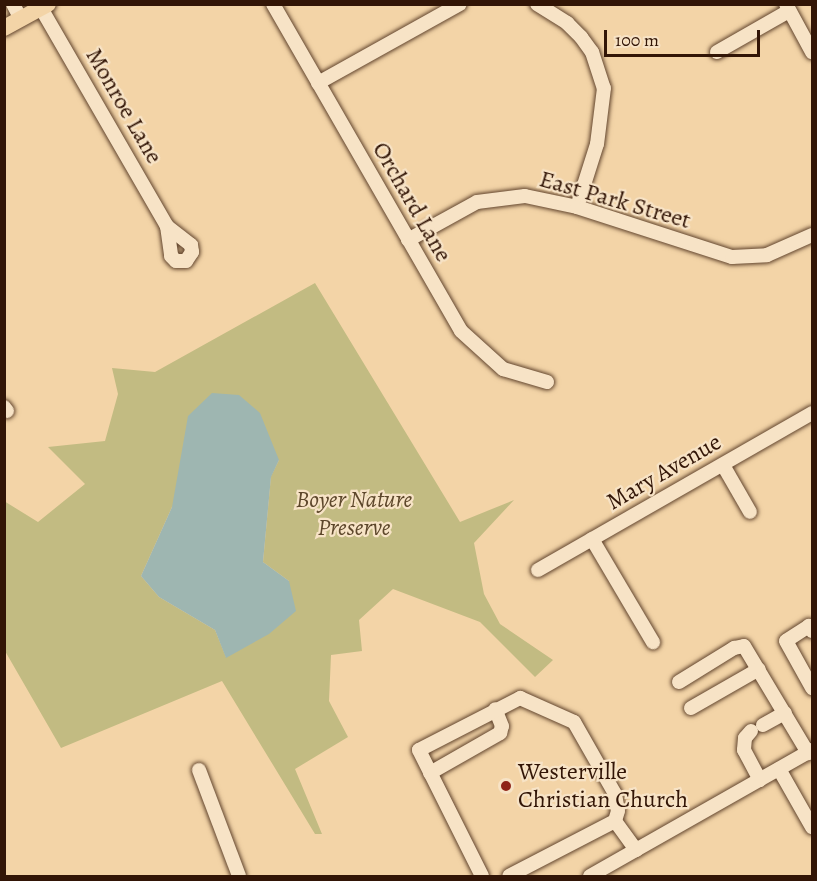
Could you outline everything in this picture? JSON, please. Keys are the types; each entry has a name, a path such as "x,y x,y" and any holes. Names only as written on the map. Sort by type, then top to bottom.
{"main road":[{"path":"4,28 17,12 45,6"}],"street":[{"name":"Orchard Lane","path":"273,4 461,331 480,352 503,369 547,382"},
{"path":"318,83 460,4"},
{"path":"537,4 567,23 581,37 592,52 604,88 597,144 577,207"},
{"name":"Monroe Lane","path":"45,6 167,226"},
{"path":"717,52 788,8 813,52"},
{"name":"East Park Street","path":"408,240 464,208 494,199 525,196 577,207 732,257 767,255 813,235"},
{"name":"Mary Avenue","path":"538,570 813,413"},
{"path":"723,465 750,512"},
{"path":"592,539 654,642"},
{"path":"813,631 810,626 786,641 813,688"},
{"path":"590,876 810,752 744,646 734,648 679,682"},
{"path":"691,708 759,669"},
{"path":"482,876 419,750 520,698 574,722 615,794 618,811 615,821 509,876"},
{"path":"430,773 500,733 502,726 495,709"},
{"path":"760,780 744,750 745,738 757,728 785,713"},
{"path":"199,770 239,876"},
{"path":"779,770 813,827"},
{"path":"615,821 636,850"}],"green space":[{"name":"Boyer Nature Preserve","path":"315,283 460,522 514,500 474,543 484,594 500,624 553,660 535,677 480,622 393,589 359,620 362,651 331,655 329,701 348,737 295,769 322,834 315,834 222,681 61,748 5,651 4,501 38,522 85,484 48,447 105,441 118,394 112,368 155,372","holes":["279,460 271,476 263,562 289,581 226,657 215,630 159,597 141,576 172,507"]}],"water":[{"path":"212,393 239,395 260,413 279,460 271,477 263,562 289,581 296,611 269,634 226,658 215,630 159,597 141,576 172,507 188,416"}],"place":[{"name":"Westerville Christian Church","path":"506,786"}]}
